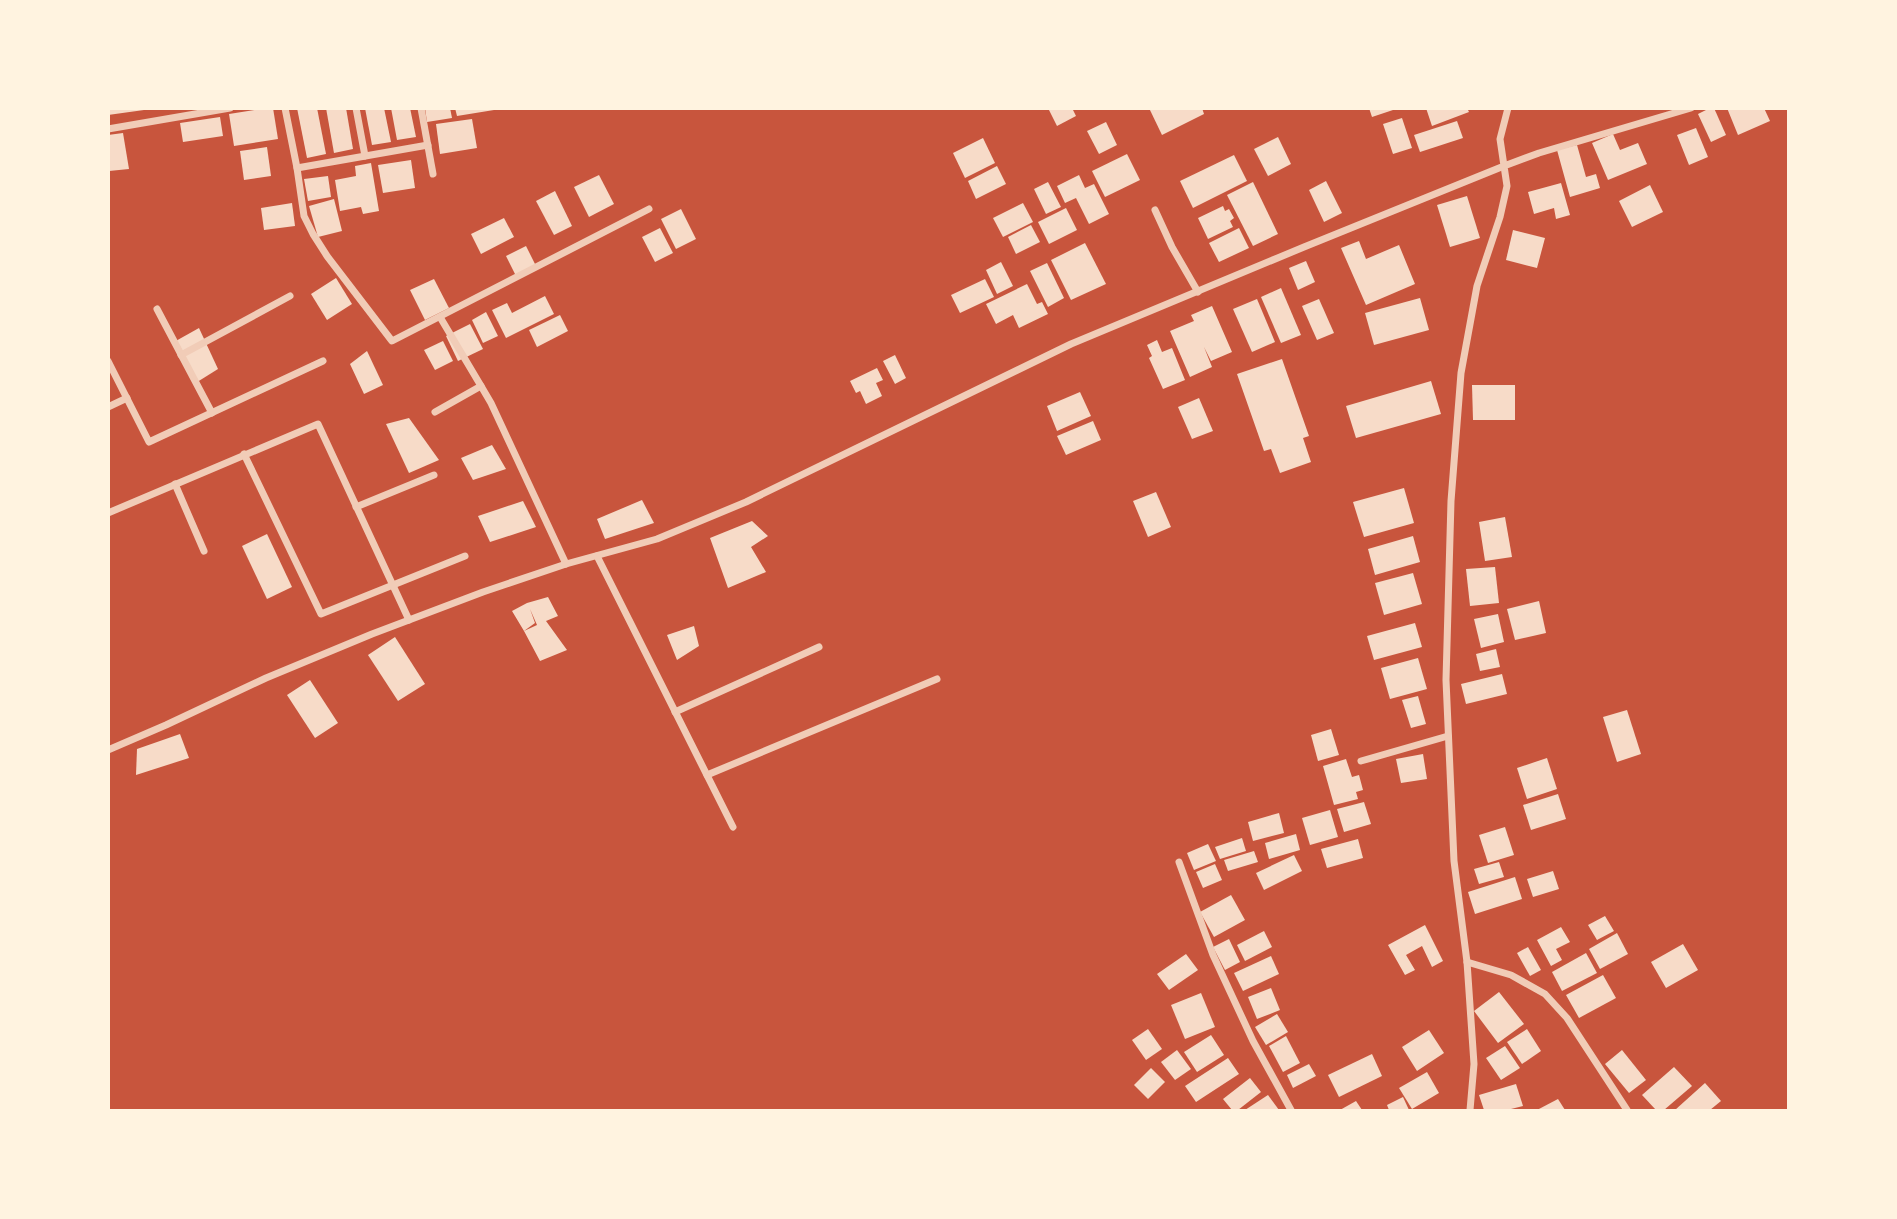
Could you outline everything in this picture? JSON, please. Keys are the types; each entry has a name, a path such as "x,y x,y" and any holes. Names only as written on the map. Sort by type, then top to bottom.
{"street":[{"path":"108,129 230,108"},
{"path":"285,108 304,216 327,256 392,341 649,209"},
{"path":"356,108 365,156"},
{"path":"421,108 433,174"},
{"path":"1469,1111 1474,1064 1467,962 1454,861 1446,680 1451,501 1461,373 1477,286 1500,217 1507,186 1500,139 1508,108"},
{"path":"108,750 266,678 409,620 566,564 657,539 746,502 1071,344 1504,166 1691,108"},
{"path":"297,168 428,145"},
{"path":"1156,211 1172,247 1198,292"},
{"path":"181,355 290,296"},
{"path":"157,309 212,413"},
{"path":"440,317 491,403 566,564"},
{"path":"108,361 149,442 323,361"},
{"path":"435,412 481,386"},
{"path":"108,407 127,398"},
{"path":"108,513 318,424 409,620"},
{"path":"244,454 321,614 465,556"},
{"path":"356,507 434,475"},
{"path":"175,484 204,551"},
{"path":"597,556 733,827"},
{"path":"675,712 819,648"},
{"path":"707,775 937,680"},
{"path":"1361,761 1448,736"},
{"path":"1180,862 1213,955 1253,1041 1291,1111"},
{"path":"1467,962 1511,975 1545,994 1567,1018 1627,1111"}],"building":[{"path":"108,108 144,108 144,110 108,115"},
{"path":"273,108 278,139 234,146 229,114"},
{"path":"297,108 317,108 326,154 307,158"},
{"path":"326,108 346,108 353,149 334,153"},
{"path":"365,108 384,108 391,142 372,145"},
{"path":"391,108 410,108 416,137 397,140"},
{"path":"425,108 450,108 452,118 427,122"},
{"path":"455,108 494,108 494,110 457,116"},
{"path":"1048,108 1072,108 1076,116 1057,126"},
{"path":"1149,108 1202,108 1204,114 1162,135"},
{"path":"1369,108 1396,108 1396,109 1372,117"},
{"path":"1426,108 1467,108 1469,112 1432,126"},
{"path":"1714,108 1726,135 1711,142 1698,114"},
{"path":"1727,108 1764,108 1770,121 1738,135"},
{"path":"220,117 223,136 183,142 180,123"},
{"path":"1402,118 1412,148 1393,154 1383,124"},
{"path":"472,119 477,148 440,154 436,124"},
{"path":"1457,121 1463,138 1420,152 1414,135"},
{"path":"1106,122 1117,145 1099,154 1087,131"},
{"path":"1696,128 1708,157 1689,165 1677,135"},
{"path":"123,133 129,169 109,171 108,135"},
{"path":"1613,134 1620,150 1638,143 1647,164 1608,180 1592,143"},
{"path":"1278,137 1291,164 1268,176 1254,149"},
{"path":"983,138 995,163 965,178 953,153"},
{"path":"1577,145 1586,177 1596,174 1600,188 1570,197 1557,150"},
{"path":"267,147 271,176 244,180 240,151"},
{"path":"1127,154 1140,180 1105,197 1092,171"},
{"path":"1234,155 1247,181 1193,208 1180,181"},
{"path":"411,160 415,188 383,193 378,165"},
{"path":"371,163 379,211 363,214 361,207 340,211 335,180 356,176 355,166"},
{"path":"997,166 1006,184 976,199 968,181"},
{"path":"599,175 614,204 589,217 574,187"},
{"path":"1079,175 1085,188 1094,184 1109,214 1089,224 1076,198 1065,203 1057,186"},
{"path":"328,176 331,197 308,201 304,179"},
{"path":"1326,181 1342,213 1324,222 1309,190"},
{"path":"1048,182 1061,207 1046,214 1034,189"},
{"path":"1253,182 1278,234 1253,246 1227,195"},
{"path":"1561,183 1570,215 1556,219 1554,208 1534,214 1528,192"},
{"path":"1650,185 1663,212 1632,227 1619,201"},
{"path":"555,191 572,226 554,235 536,201"},
{"path":"1467,196 1480,238 1450,247 1437,205"},
{"path":"334,199 342,231 318,237 309,206"},
{"path":"292,203 295,226 264,230 261,208"},
{"path":"1023,203 1033,222 1003,237 993,218"},
{"path":"1223,206 1225,211 1229,209 1234,218 1230,221 1233,227 1208,239 1198,218"},
{"path":"1066,208 1077,230 1049,244 1038,222"},
{"path":"681,209 696,239 676,249 661,219"},
{"path":"504,218 514,237 481,254 471,234"},
{"path":"1031,225 1040,242 1016,254 1008,237"},
{"path":"660,228 673,253 655,262 642,237"},
{"path":"1239,228 1249,248 1219,262 1209,243"},
{"path":"1513,230 1545,238 1537,268 1506,260"},
{"path":"1359,241 1366,259 1399,245 1415,284 1366,305 1341,248"},
{"path":"1085,243 1106,284 1071,300 1051,260"},
{"path":"526,246 536,266 516,276 506,256"},
{"path":"1306,261 1315,282 1298,290 1289,268"},
{"path":"1001,262 1013,286 997,294 986,270"},
{"path":"1047,263 1064,298 1048,307 1030,271"},
{"path":"336,278 352,304 327,320 311,294"},
{"path":"434,279 449,308 425,320 410,290"},
{"path":"985,279 994,297 960,313 951,295"},
{"path":"1027,284 1037,304 1042,302 1048,314 1019,328 1013,315 996,324 986,304"},
{"path":"1281,288 1301,335 1281,343 1261,297"},
{"path":"545,296 554,314 506,338 492,310 507,303 512,313"},
{"path":"1420,298 1429,330 1374,345 1365,313"},
{"path":"1257,299 1275,342 1252,352 1233,309"},
{"path":"1319,299 1334,333 1317,340 1302,306"},
{"path":"1212,306 1232,352 1211,361 1204,347 1212,367 1190,377 1170,331 1194,321 1191,315"},
{"path":"486,312 498,336 483,343 472,320"},
{"path":"560,315 568,331 537,347 529,330"},
{"path":"470,324 483,349 458,361 446,336"},
{"path":"199,328 218,369 194,384 174,342"},
{"path":"1157,340 1162,352 1172,348 1185,380 1163,389 1149,358 1152,356 1147,345"},
{"path":"443,341 453,361 435,370 424,350"},
{"path":"367,351 383,385 364,394 350,364"},
{"path":"895,355 906,378 895,384 883,361"},
{"path":"1282,359 1309,436 1303,438 1311,462 1280,473 1271,449 1264,451 1237,374"},
{"path":"877,368 883,380 876,383 882,396 866,404 860,391 856,393 850,381"},
{"path":"1431,381 1441,414 1356,438 1346,406"},
{"path":"1472,385 1515,385 1515,420 1473,420"},
{"path":"1080,392 1091,416 1057,431 1047,406"},
{"path":"1199,398 1213,431 1192,439 1178,407"},
{"path":"409,418 439,460 409,473 386,424"},
{"path":"1093,421 1101,440 1066,455 1057,436"},
{"path":"492,445 506,469 473,480 461,458"},
{"path":"1404,488 1414,523 1364,537 1353,502"},
{"path":"1156,492 1171,527 1148,537 1133,501"},
{"path":"642,500 654,523 605,539 597,519"},
{"path":"523,501 536,527 490,542 478,516"},
{"path":"1505,517 1512,557 1485,561 1479,522"},
{"path":"752,521 768,536 751,547 766,572 728,588 710,538"},
{"path":"267,534 292,587 267,599 242,546"},
{"path":"1413,536 1420,562 1375,575 1368,549"},
{"path":"1495,567 1499,603 1470,606 1466,569"},
{"path":"1413,573 1422,604 1384,615 1375,583"},
{"path":"548,597 558,616 546,621 567,650 540,661 512,611"},
{"path":"1539,601 1546,633 1515,640 1507,609"},
{"path":"1498,614 1504,642 1481,648 1474,619"},
{"path":"1415,623 1422,647 1374,660 1367,636"},
{"path":"694,626 699,646 677,660 667,635"},
{"path":"395,637 425,684 398,701 368,655"},
{"path":"1496,649 1500,667 1480,671 1476,654"},
{"path":"1418,658 1427,689 1390,699 1381,668"},
{"path":"1502,674 1507,694 1466,704 1461,684"},
{"path":"310,680 338,723 315,738 287,695"},
{"path":"1418,696 1426,724 1411,728 1402,700"},
{"path":"1627,710 1641,754 1617,762 1603,717"},
{"path":"1331,729 1339,755 1318,761 1311,735"},
{"path":"180,734 189,758 136,775 137,749"},
{"path":"1423,754 1427,779 1401,783 1396,759"},
{"path":"1547,758 1557,789 1527,799 1517,768"},
{"path":"1346,759 1352,777 1359,775 1363,790 1356,792 1358,799 1334,805 1323,766"},
{"path":"1558,794 1566,819 1531,830 1523,805"},
{"path":"1364,802 1371,824 1344,832 1337,809"},
{"path":"1330,810 1338,837 1310,845 1302,818"},
{"path":"1279,813 1284,833 1253,841 1248,822"},
{"path":"1505,827 1514,855 1488,863 1479,835"},
{"path":"1296,834 1300,850 1269,859 1265,843"},
{"path":"1242,838 1246,851 1220,859 1215,847"},
{"path":"1358,839 1363,858 1327,868 1321,849"},
{"path":"1208,844 1216,861 1194,870 1187,853"},
{"path":"1254,851 1258,862 1228,871 1224,860"},
{"path":"1294,855 1302,871 1264,890 1256,873"},
{"path":"1499,862 1504,877 1479,884 1474,869"},
{"path":"1215,864 1222,880 1203,888 1196,872"},
{"path":"1553,871 1559,889 1533,897 1527,879"},
{"path":"1515,877 1522,899 1475,914 1468,892"},
{"path":"1231,895 1245,920 1214,937 1200,912"},
{"path":"1605,916 1614,931 1597,940 1588,925"},
{"path":"1425,925 1443,961 1432,967 1422,946 1406,955 1415,970 1405,975 1388,945"},
{"path":"1561,927 1570,942 1556,949 1562,960 1551,966 1537,940"},
{"path":"1264,931 1272,947 1245,961 1237,945"},
{"path":"1617,933 1628,954 1600,969 1589,949"},
{"path":"1229,939 1240,962 1225,970 1213,947"},
{"path":"1683,944 1698,970 1666,988 1651,962"},
{"path":"1528,947 1541,970 1530,976 1517,953"},
{"path":"1586,953 1597,973 1562,991 1552,972"},
{"path":"1186,954 1198,970 1169,990 1157,974"},
{"path":"1271,956 1279,974 1243,991 1234,973"},
{"path":"1603,975 1616,998 1579,1018 1566,995"},
{"path":"1271,988 1280,1010 1257,1019 1248,997"},
{"path":"1499,992 1524,1024 1498,1043 1474,1011"},
{"path":"1201,993 1215,1027 1185,1039 1171,1005"},
{"path":"1277,1014 1288,1032 1266,1045 1255,1027"},
{"path":"1148,1029 1162,1049 1146,1060 1132,1040"},
{"path":"1527,1029 1541,1051 1522,1064 1507,1042"},
{"path":"1429,1030 1444,1053 1417,1071 1402,1047"},
{"path":"1211,1035 1224,1055 1197,1072 1184,1052"},
{"path":"1286,1036 1300,1063 1283,1072 1269,1046"},
{"path":"1505,1046 1520,1068 1501,1080 1486,1058"},
{"path":"1177,1050 1191,1069 1175,1080 1161,1062"},
{"path":"1622,1050 1646,1080 1629,1093 1605,1064"},
{"path":"1372,1054 1382,1076 1339,1097 1328,1075"},
{"path":"1228,1058 1239,1074 1196,1102 1185,1086"},
{"path":"1309,1064 1316,1076 1293,1088 1287,1075"},
{"path":"1674,1067 1692,1086 1664,1110 1656,1110 1642,1095"},
{"path":"1151,1068 1165,1082 1148,1099 1134,1085"},
{"path":"1427,1072 1439,1093 1412,1109 1399,1088"},
{"path":"1250,1078 1261,1092 1238,1110 1232,1110 1223,1099"},
{"path":"1705,1083 1721,1101 1710,1110 1675,1110"},
{"path":"1516,1084 1523,1106 1507,1110 1484,1110 1479,1095"},
{"path":"1268,1095 1279,1110 1245,1110"},
{"path":"1403,1097 1409,1110 1389,1110 1387,1105"},
{"path":"1558,1099 1565,1110 1537,1110"},
{"path":"1356,1101 1362,1110 1340,1110"}]}
